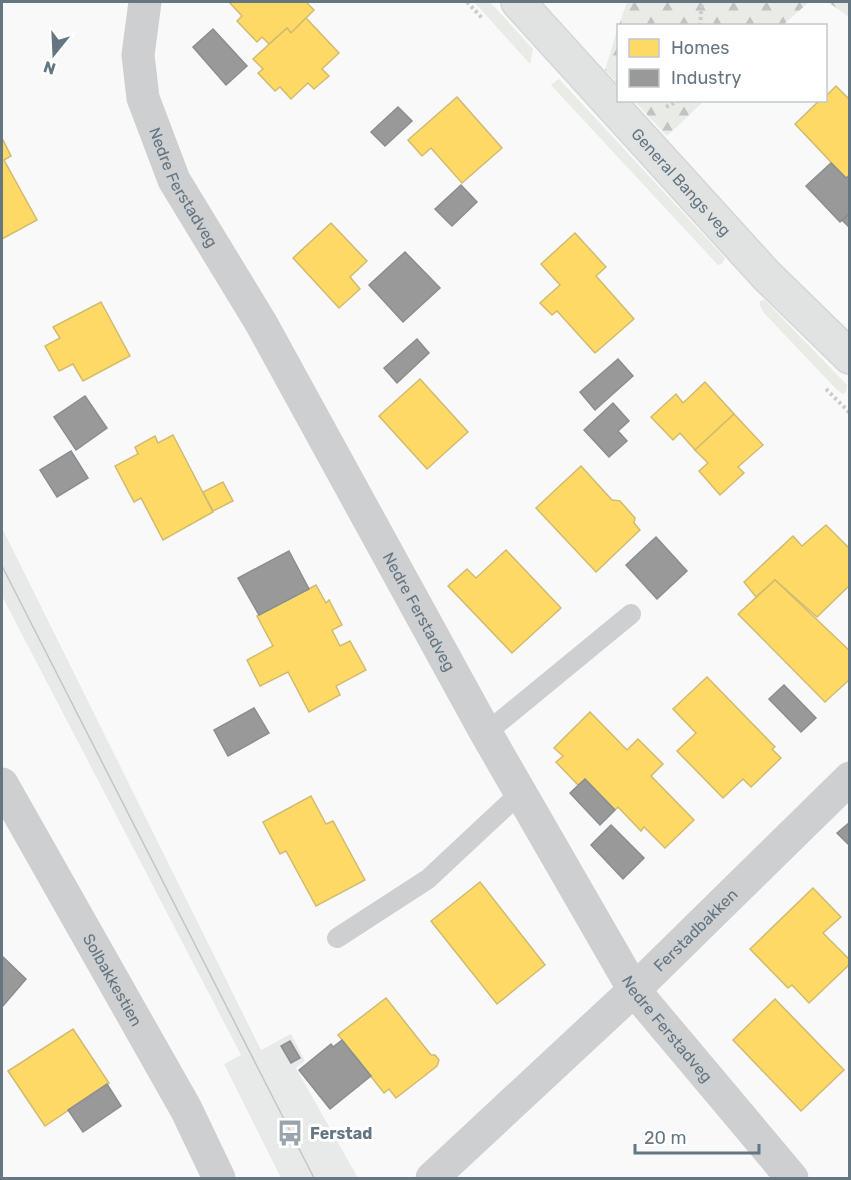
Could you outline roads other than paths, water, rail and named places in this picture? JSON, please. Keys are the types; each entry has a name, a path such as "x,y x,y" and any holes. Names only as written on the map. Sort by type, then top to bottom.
{"street":[{"name":"Nedre Ferstadveg","path":"144,2 138,55 143,99 174,180 261,323 486,733 634,990 792,1179"},
{"name":"General Bangs veg","path":"518,2 766,275 849,357"},
{"name":"Ferstadbakken","path":"432,1179 634,990 849,778"},
{"name":"Solbakkestien","path":"2,784 186,1109 219,1179"}],"lane":[{"path":"486,733 632,614"},
{"path":"337,938 428,879 520,793"}],"tram line":[{"path":"2,566 314,1178"}],"place":[{"name":"Ferstad","path":"290,1133"}]}
